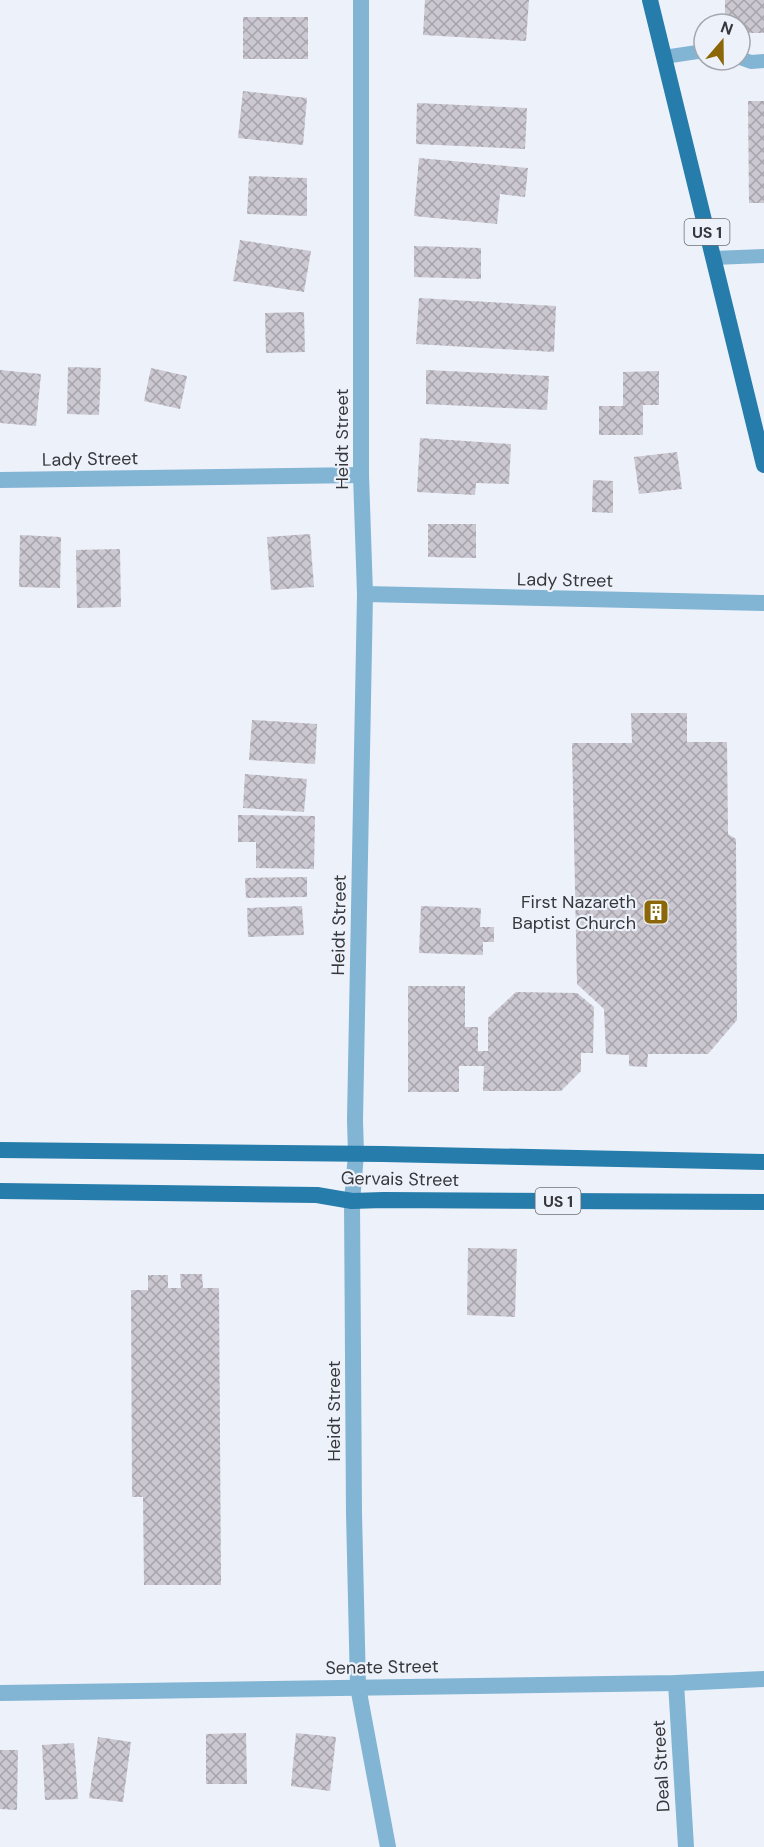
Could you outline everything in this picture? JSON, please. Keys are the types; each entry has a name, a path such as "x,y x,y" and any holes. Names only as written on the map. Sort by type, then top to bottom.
{"main road":[{"name":"US 1","path":"650,0 764,465"},
{"name":"Gervais Street","path":"0,1150 764,1162"},
{"name":"Gervais Street","path":"0,1191 317,1195 352,1201 764,1202"}],"street":[{"name":"Heidt Street","path":"362,0 361,475 365,594 356,1154 352,1201 354,1513 358,1687 388,1847"},
{"name":"Lady Street","path":"0,480 361,475"},
{"name":"Lady Street","path":"365,594 764,603"},
{"name":"Senate Street","path":"0,1693 676,1683 764,1679"},
{"name":"Deal Street","path":"676,1683 686,1847"}],"lane":[{"path":"664,57 692,53"},
{"path":"714,258 764,256"}],"building":[{"path":"425,0 529,0 526,41 423,35"},
{"path":"725,0 764,0 764,33 752,33 752,12 725,12"},
{"path":"243,17 308,17 308,59 243,59"},
{"path":"243,91 307,98 303,145 238,138"},
{"path":"748,101 764,101 764,203 749,203"},
{"path":"417,103 527,108 525,149 416,144"},
{"path":"419,158 528,168 525,197 500,194 497,224 414,216"},
{"path":"249,176 307,178 307,216 247,214"},
{"path":"240,240 311,251 304,292 233,281"},
{"path":"414,246 481,248 481,279 414,277"},
{"path":"419,298 556,306 554,352 416,344"},
{"path":"304,312 305,352 266,353 265,313"},
{"path":"68,367 101,368 99,415 67,414"},
{"path":"151,368 187,376 180,409 144,401"},
{"path":"0,370 41,374 36,426 0,423"},
{"path":"426,370 549,376 547,410 426,404"},
{"path":"659,371 659,405 643,405 643,435 599,435 599,406 623,406 623,372"},
{"path":"420,438 511,444 509,484 476,483 475,495 417,492"},
{"path":"677,452 682,489 639,494 634,457"},
{"path":"593,480 613,481 613,513 592,512"},
{"path":"428,524 476,524 476,558 428,557"},
{"path":"310,534 314,587 271,590 267,537"},
{"path":"20,535 61,537 60,588 19,587"},
{"path":"120,549 121,607 77,608 76,550"},
{"name":"First Nazareth Baptist Church","path":"631,713 687,713 687,742 727,742 728,834 736,839 737,1020 708,1054 648,1054 647,1067 629,1066 629,1055 606,1054 604,1009 577,984 572,743 632,743"},
{"path":"252,720 317,724 315,764 249,760"},
{"path":"245,774 307,779 304,812 243,808"},
{"path":"238,815 315,816 314,869 256,868 256,842 238,842"},
{"path":"307,877 307,897 246,898 245,878"},
{"path":"302,906 304,935 248,937 247,908"},
{"path":"421,906 481,908 480,927 494,927 494,942 483,942 483,955 419,953"},
{"path":"408,986 465,986 465,1027 478,1027 478,1051 488,1051 488,1018 516,992 577,993 594,1007 593,1053 581,1053 581,1071 561,1091 483,1091 484,1066 459,1066 459,1092 408,1092"},
{"path":"468,1248 517,1249 515,1317 467,1315"},
{"path":"180,1274 202,1274 203,1288 219,1288 221,1585 144,1585 143,1497 132,1497 131,1290 148,1290 148,1275 168,1275 168,1288 181,1288"},
{"path":"246,1733 247,1784 206,1784 206,1734"},
{"path":"296,1733 336,1737 330,1791 291,1786"},
{"path":"98,1737 131,1742 123,1802 89,1798"},
{"path":"74,1743 78,1799 45,1800 42,1745"},
{"path":"0,1750 18,1750 17,1810 0,1809"}],"place":[{"name":"First Nazareth Baptist Church","path":"656,912"}]}
